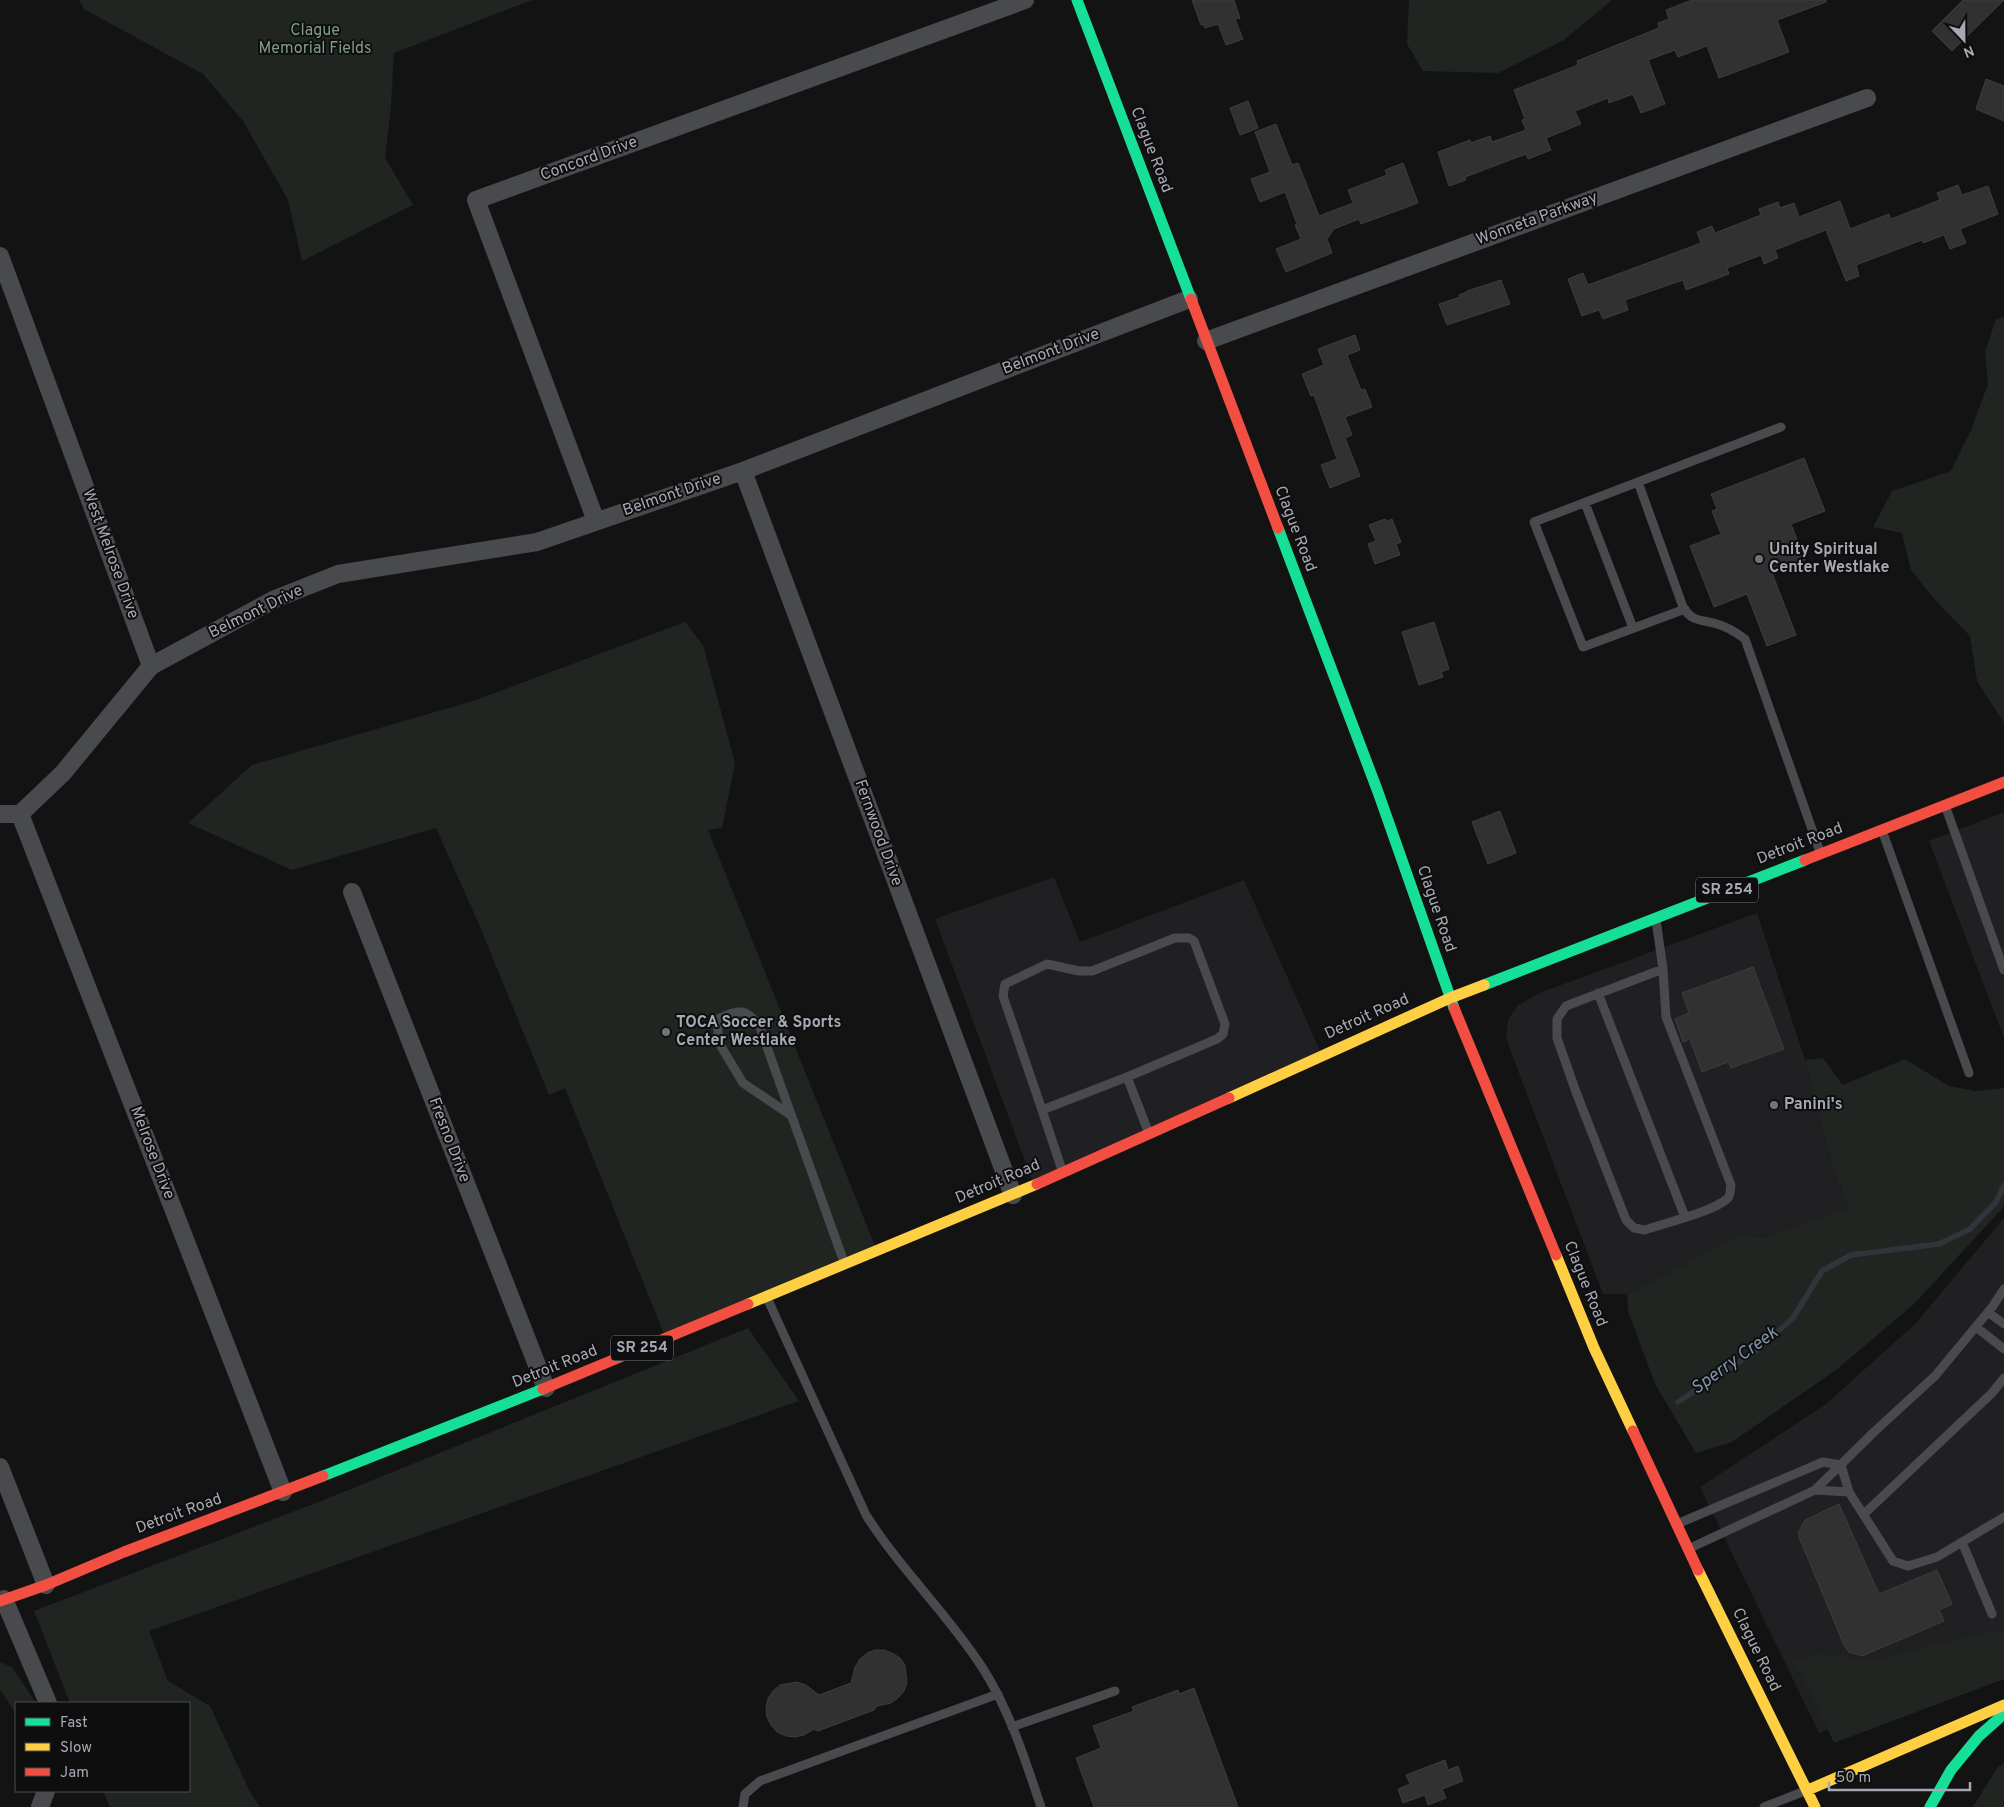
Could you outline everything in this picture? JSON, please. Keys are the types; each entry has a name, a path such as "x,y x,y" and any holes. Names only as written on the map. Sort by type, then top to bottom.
{"main road":[{"name":"Clague Road","path":"1077,0 1189,299 1378,792 1450,998 1594,1348 1688,1549 1815,1807"},
{"name":"Detroit Road","path":"2,1600 46,1585 124,1552 283,1492 546,1388 1013,1195 1450,998 1583,948 2004,782"},
{"path":"1808,1790 2004,1705"},
{"path":"1930,1807 1951,1770 1979,1736 2004,1714"}],"street":[{"name":"Concord Drive","path":"596,521 476,200 1025,0"},
{"name":"Wonneta Parkway","path":"1206,341 1868,98"},
{"name":"West Melrose Drive","path":"0,256 151,666"},
{"name":"Belmont Drive","path":"151,666 275,598 338,574 537,542 743,471 1189,299"},
{"name":"Fernwood Drive","path":"743,471 1013,1195"},
{"path":"0,814 20,814 63,774 151,666"},
{"name":"Melrose Drive","path":"20,814 283,1492"},
{"name":"Fresno Drive","path":"352,892 546,1388"},
{"path":"0,1467 46,1585"},
{"path":"2,1600 48,1702"}],"lane":[{"path":"1685,609 1583,647 1534,522 1780,427"},
{"path":"1638,482 1689,616 1697,620 1729,628 1745,639 1820,854"},
{"path":"1585,502 1633,628"},
{"path":"1945,806 2004,970"},
{"path":"1882,830 1969,1073"},
{"path":"1656,918 1663,969 1666,1017 1730,1185 1730,1194 1727,1199 1712,1208 1645,1230 1634,1228 1626,1220 1557,1038 1557,1018 1566,1006 1663,969"},
{"path":"1042,1110 1127,1077 1217,1039 1223,1034 1225,1024 1194,941 1189,938 1175,938 1092,971 1079,971 1047,964 1004,984 1003,996 1063,1172"},
{"path":"1598,993 1685,1217"},
{"path":"792,1116 743,1083 718,1043 717,1019 738,1010 750,1013 759,1025 792,1116 845,1264"},
{"path":"1127,1077 1149,1134"},
{"path":"1688,1549 1815,1490 1875,1431 1936,1376 1988,1312 2004,1289"},
{"path":"766,1297 866,1515 885,1544 964,1640 998,1694 1041,1807"},
{"path":"1988,1312 2004,1324"},
{"path":"1976,1327 2004,1349"},
{"path":"1864,1514 1992,1393 2004,1378"},
{"path":"1676,1524 1823,1462 1841,1465"},
{"path":"1841,1465 1849,1492 1893,1561 1908,1566 1937,1557 2004,1517"},
{"path":"1815,1490 1849,1492"},
{"path":"1962,1542 1992,1614"},
{"path":"1012,1727 1115,1691"},
{"path":"743,1807 745,1794 760,1781 998,1694"},
{"path":"1764,1807 1808,1790"}],"shaded area":[{"path":"2004,812 2004,1038 1929,841"},
{"path":"1054,877 1080,942 1244,880 1322,1055 1034,1185 935,919"},
{"path":"1757,913 1805,1060 1834,1172 1848,1207 1763,1238 1742,1234 1627,1294 1603,1294 1511,1052 1506,1037 1508,1020 1518,1005 1542,992"},
{"path":"2004,1218 2004,1652 1819,1733 1700,1487 1826,1404 1916,1323"}],"green space":[{"name":"Clague Memorial Fields","path":"79,0 532,0 394,53 391,107 385,158 413,205 302,261 288,200 243,121 203,74 84,9"},
{"path":"1409,0 1612,0 1564,40 1498,73 1423,71 1407,44"},
{"path":"2004,317 2004,723 1977,681 1970,636 1935,600 1911,570 1902,533 1873,527 1892,491 1951,471 1971,430 1988,384 1985,352 1996,319"},
{"name":"TOCA Soccer & Sports Center Westlake","path":"685,622 703,645 735,763 722,828 708,830 877,1251 666,1339 565,1088 549,1095 478,922 436,828 292,870 188,823 252,765 473,701"},
{"path":"1823,1058 1843,1085 1905,1059 1949,1086 1975,1091 2004,1088 2004,1205 1914,1304 1836,1370 1732,1442 1696,1453 1655,1384 1628,1311 1627,1294 1742,1234 1763,1238 1848,1207 1834,1172 1805,1060"},
{"path":"748,1328 799,1401 149,1631 168,1681 210,1706 250,1792 260,1807 110,1807 103,1792 190,1792 190,1702 70,1702 34,1611 321,1501"},
{"path":"2004,1629 2004,1679 1834,1743 1808,1687 1792,1661 1820,1654 1874,1661"},
{"path":"0,1662 12,1667 35,1702 15,1702 15,1712 0,1690"},
{"path":"2004,1763 2004,1807 1973,1807 1997,1768"}],"building":[{"path":"1192,0 1234,0 1240,18 1235,19 1243,39 1226,45 1218,24 1205,28 1203,24 1201,25"},
{"path":"1692,0 1826,0 1826,2 1777,20 1789,52 1719,78 1707,46 1678,57 1675,50 1648,60 1665,104 1641,113 1633,94 1609,103 1608,98 1575,111 1581,124 1546,138 1551,150 1528,159 1526,154 1465,177 1466,180 1449,186 1438,152 1470,140 1471,143 1490,136 1492,142 1526,130 1522,120 1525,119 1514,90 1578,65 1577,61 1659,28 1658,23 1669,19 1666,10"},
{"path":"1963,0 2004,0 1952,51 1932,31"},
{"path":"1986,79 2004,86 2004,121 1976,109"},
{"path":"1248,101 1258,128 1240,135 1230,108"},
{"path":"1276,124 1292,165 1298,163 1319,216 1353,203 1348,190 1387,175 1385,170 1403,163 1418,203 1361,224 1359,219 1334,229 1327,239 1332,253 1286,272 1276,249 1301,239 1285,192 1260,202 1251,179 1270,172 1255,132"},
{"path":"1958,185 1962,195 1988,186 1998,214 1960,229 1966,243 1950,249 1944,235 1923,243 1922,240 1856,265 1859,276 1846,281 1826,230 1775,250 1778,258 1764,264 1761,255 1727,268 1729,274 1686,290 1683,280 1625,300 1628,310 1603,319 1599,310 1582,316 1568,279 1583,273 1588,285 1701,243 1697,232 1712,226 1715,233 1761,215 1759,209 1778,202 1780,208 1794,203 1799,217 1840,201 1850,229 1889,214 1891,219 1940,200 1937,193"},
{"path":"1501,280 1510,304 1447,325 1439,304 1460,297 1459,295 1467,291"},
{"path":"1355,335 1360,350 1347,355 1361,390 1365,389 1372,407 1345,417 1352,435 1345,438 1360,476 1330,488 1321,465 1337,459 1314,395 1311,396 1302,374 1324,365 1318,349"},
{"path":"1804,458 1825,511 1791,524 1805,560 1772,573 1796,635 1767,646 1747,594 1714,607 1690,546 1721,534 1712,511 1717,509 1711,494"},
{"path":"1385,519 1387,521 1392,519 1401,542 1396,544 1400,555 1375,564 1368,544 1376,541 1369,525"},
{"path":"1434,622 1449,669 1441,672 1443,677 1419,685 1402,632"},
{"path":"1500,811 1516,853 1488,864 1472,822"},
{"path":"1753,967 1784,1049 1731,1068 1728,1062 1702,1072 1690,1039 1683,1042 1675,1019 1689,1013 1682,993"},
{"path":"1839,1504 1879,1594 1937,1570 1952,1604 1939,1610 1944,1621 1862,1656 1849,1652 1844,1645 1799,1537 1799,1531 1805,1520"},
{"path":"875,1650 884,1650 892,1653 900,1658 905,1665 907,1683 904,1691 898,1698 891,1703 877,1706 874,1710 818,1731 814,1729 804,1735 795,1737 777,1732 771,1725 767,1717 768,1699 780,1685 797,1682 806,1685 819,1695 851,1683 855,1667 860,1659 867,1653"},
{"path":"1194,1688 1238,1807 1094,1807 1076,1758 1101,1748 1093,1726 1134,1711 1132,1707 1178,1690 1179,1694"},
{"path":"1445,1760 1448,1770 1458,1766 1463,1781 1442,1789 1446,1798 1428,1805 1425,1795 1403,1803 1398,1789 1410,1784 1406,1775"}],"waterway":[{"name":"Sperry Creek","path":"1678,1402 1756,1351 1793,1318 1822,1271 1851,1255 1939,1244 1970,1229 1996,1202 2004,1185"}],"traffic: fast":[{"path":"1077,0 1191,299"},
{"path":"1278,528 1378,792 1454,1008"},
{"path":"1484,985 1805,860"},
{"path":"323,1476 543,1389"},
{"path":"1930,1807 1951,1770 1979,1736 2004,1714"}],"traffic: slow":[{"path":"1229,1098 1450,998 1484,985"},
{"path":"748,1304 1037,1184"},
{"path":"1556,1255 1594,1348 1633,1431"},
{"path":"1698,1570 1815,1807"},
{"path":"1808,1790 2004,1705"}],"traffic: jam":[{"path":"1191,299 1278,528"},
{"path":"1805,860 2004,782"},
{"path":"1454,1008 1556,1255"},
{"path":"1037,1184 1229,1098"},
{"path":"543,1389 748,1304"},
{"path":"1633,1431 1698,1570"},
{"path":"0,1601 46,1585 124,1552 323,1476"}],"place":[{"name":"Unity Spiritual Center Westlake","path":"1759,559"},
{"name":"TOCA Soccer & Sports Center Westlake","path":"666,1032"},
{"name":"Panini's","path":"1774,1105"}]}
